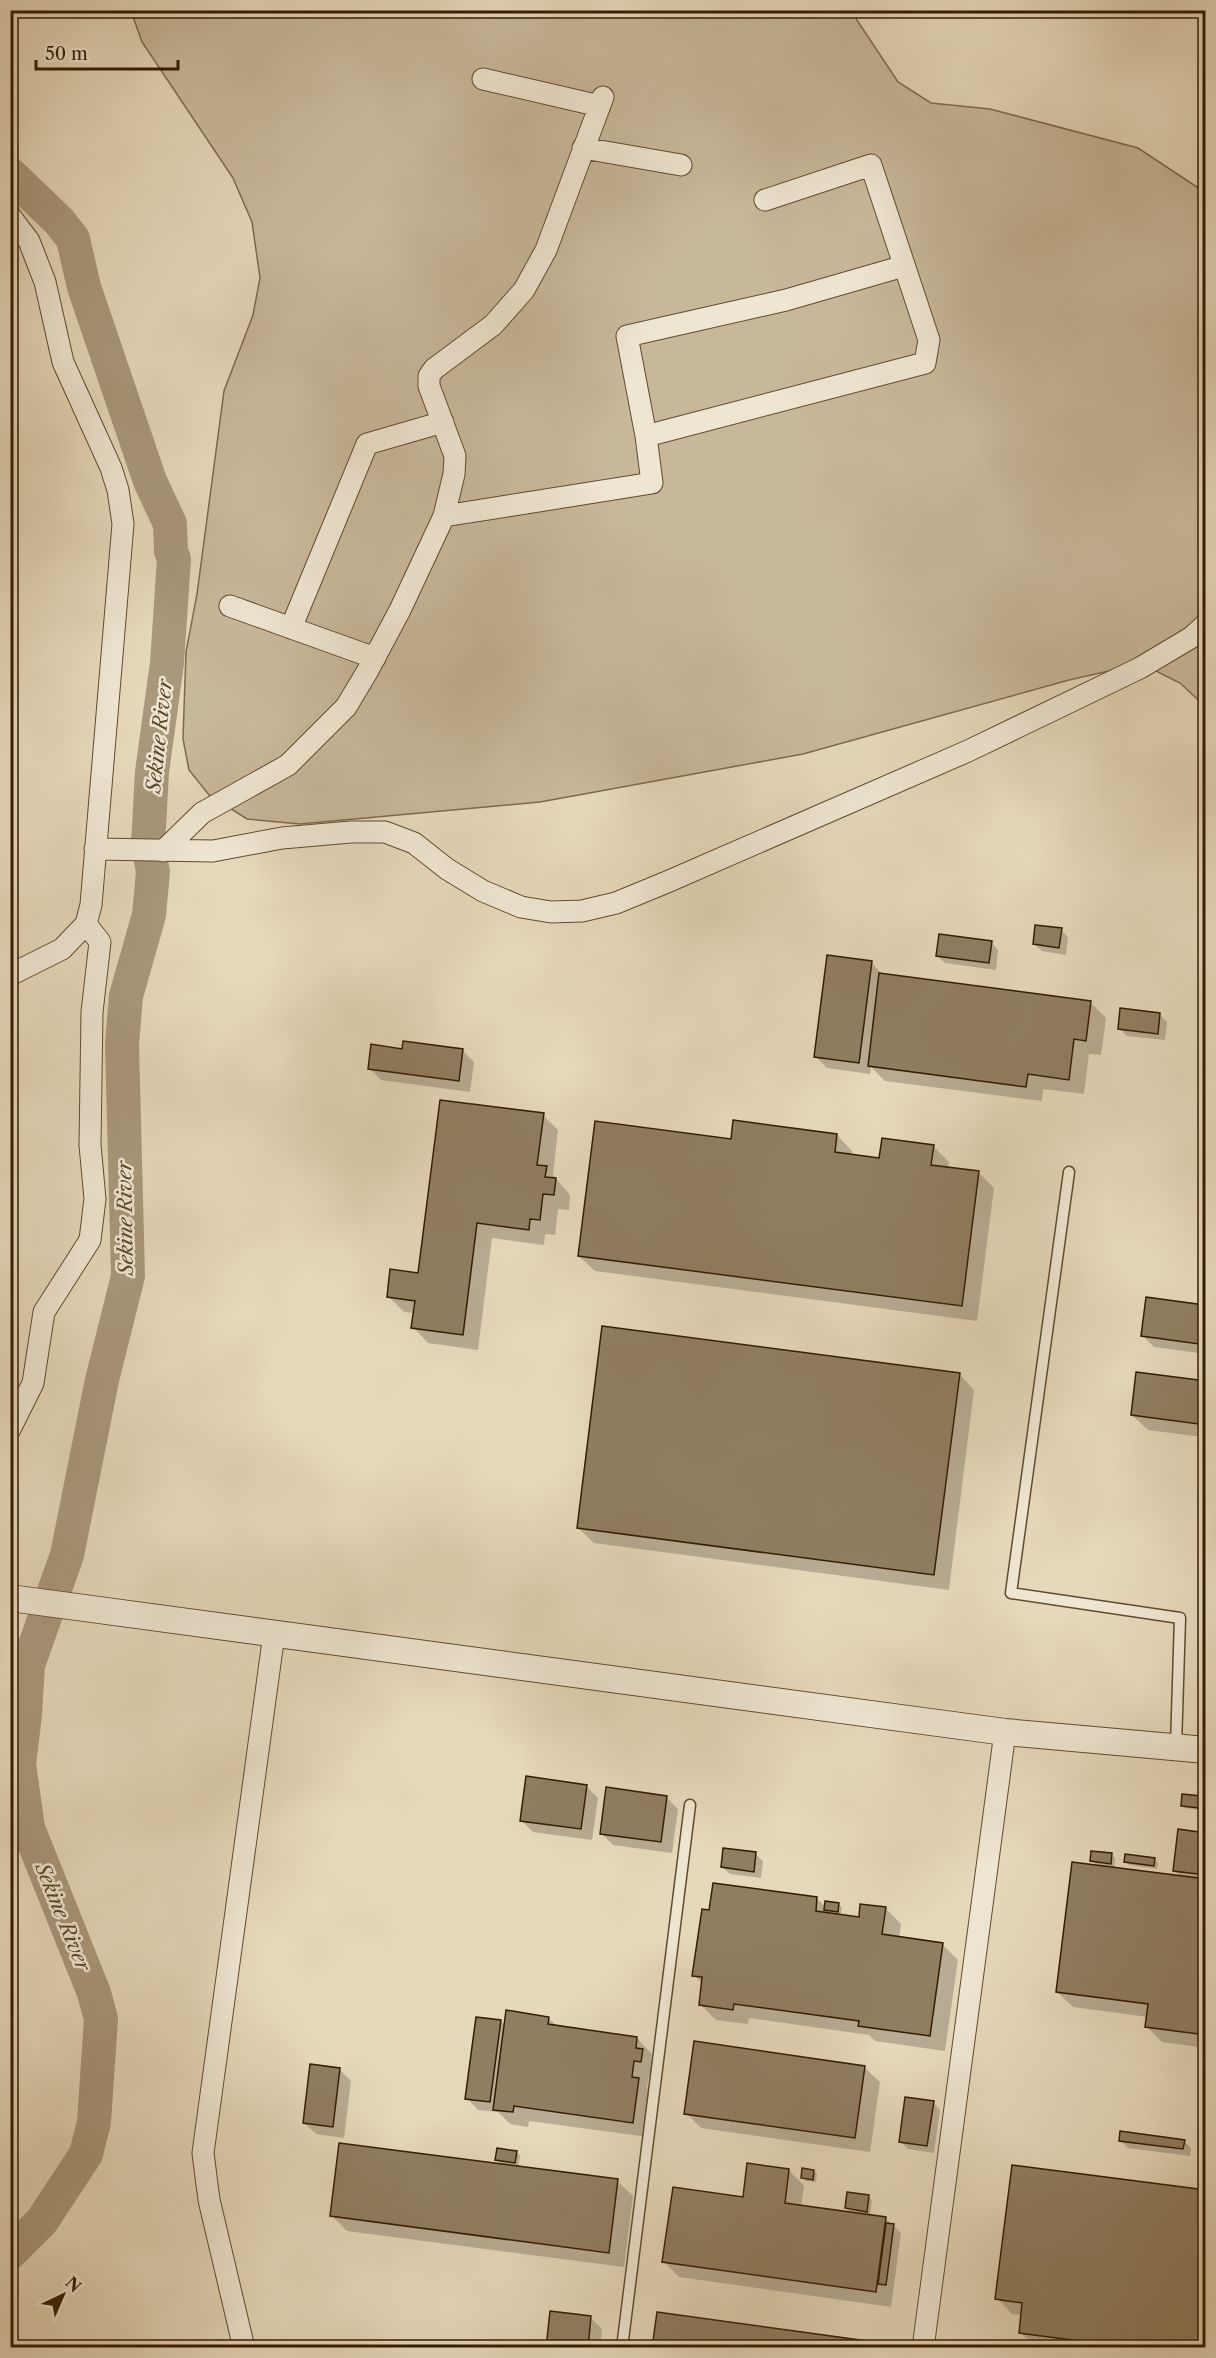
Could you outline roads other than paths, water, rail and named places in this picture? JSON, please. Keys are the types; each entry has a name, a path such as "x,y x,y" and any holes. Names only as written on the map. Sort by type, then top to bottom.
{"street":[{"path":"163,851 202,813 288,765 346,707 375,658 444,516 454,474 455,456 429,386 429,376 434,369 493,325 524,290 546,250 602,101 483,78"},
{"path":"584,148 681,165"},
{"path":"646,436 925,363 928,340 871,165 765,200"},
{"path":"10,216 29,242 45,282 63,362 111,468 118,490 123,524 91,905 86,924 62,949 10,975"},
{"path":"444,516 652,483 646,436 627,336 786,300 904,266"},
{"path":"291,628 367,444 442,422"},
{"path":"230,606 375,658"},
{"path":"95,849 213,851 282,837 385,832 414,843 447,869 483,891 521,907 551,912 582,911 616,903 667,882 968,751 1140,668 1192,637 1206,624"},
{"path":"10,1429 33,1383 45,1312 90,1240 95,1199 90,1145 92,1012 100,942 86,924"},
{"path":"20,1599 1005,1732 1206,1750"},
{"path":"244,2348 209,2200 202,2153 274,1634"},
{"path":"923,2348 1005,1732"}],"lane":[{"path":"1069,1172 1011,1593 1180,1618 1176,1746"},
{"path":"622,2348 690,1805"}],"waterway":[{"name":"Sekine River","path":"10,174 59,221 73,239 84,287 150,481 170,524 171,551 174,559 167,663 152,772 148,845 153,872 149,915 126,996 122,1044 128,1276 102,1380 67,1555 28,1665 19,1764 28,1828 94,1993 101,2019 94,2122 86,2154 42,2221 10,2253"}]}
